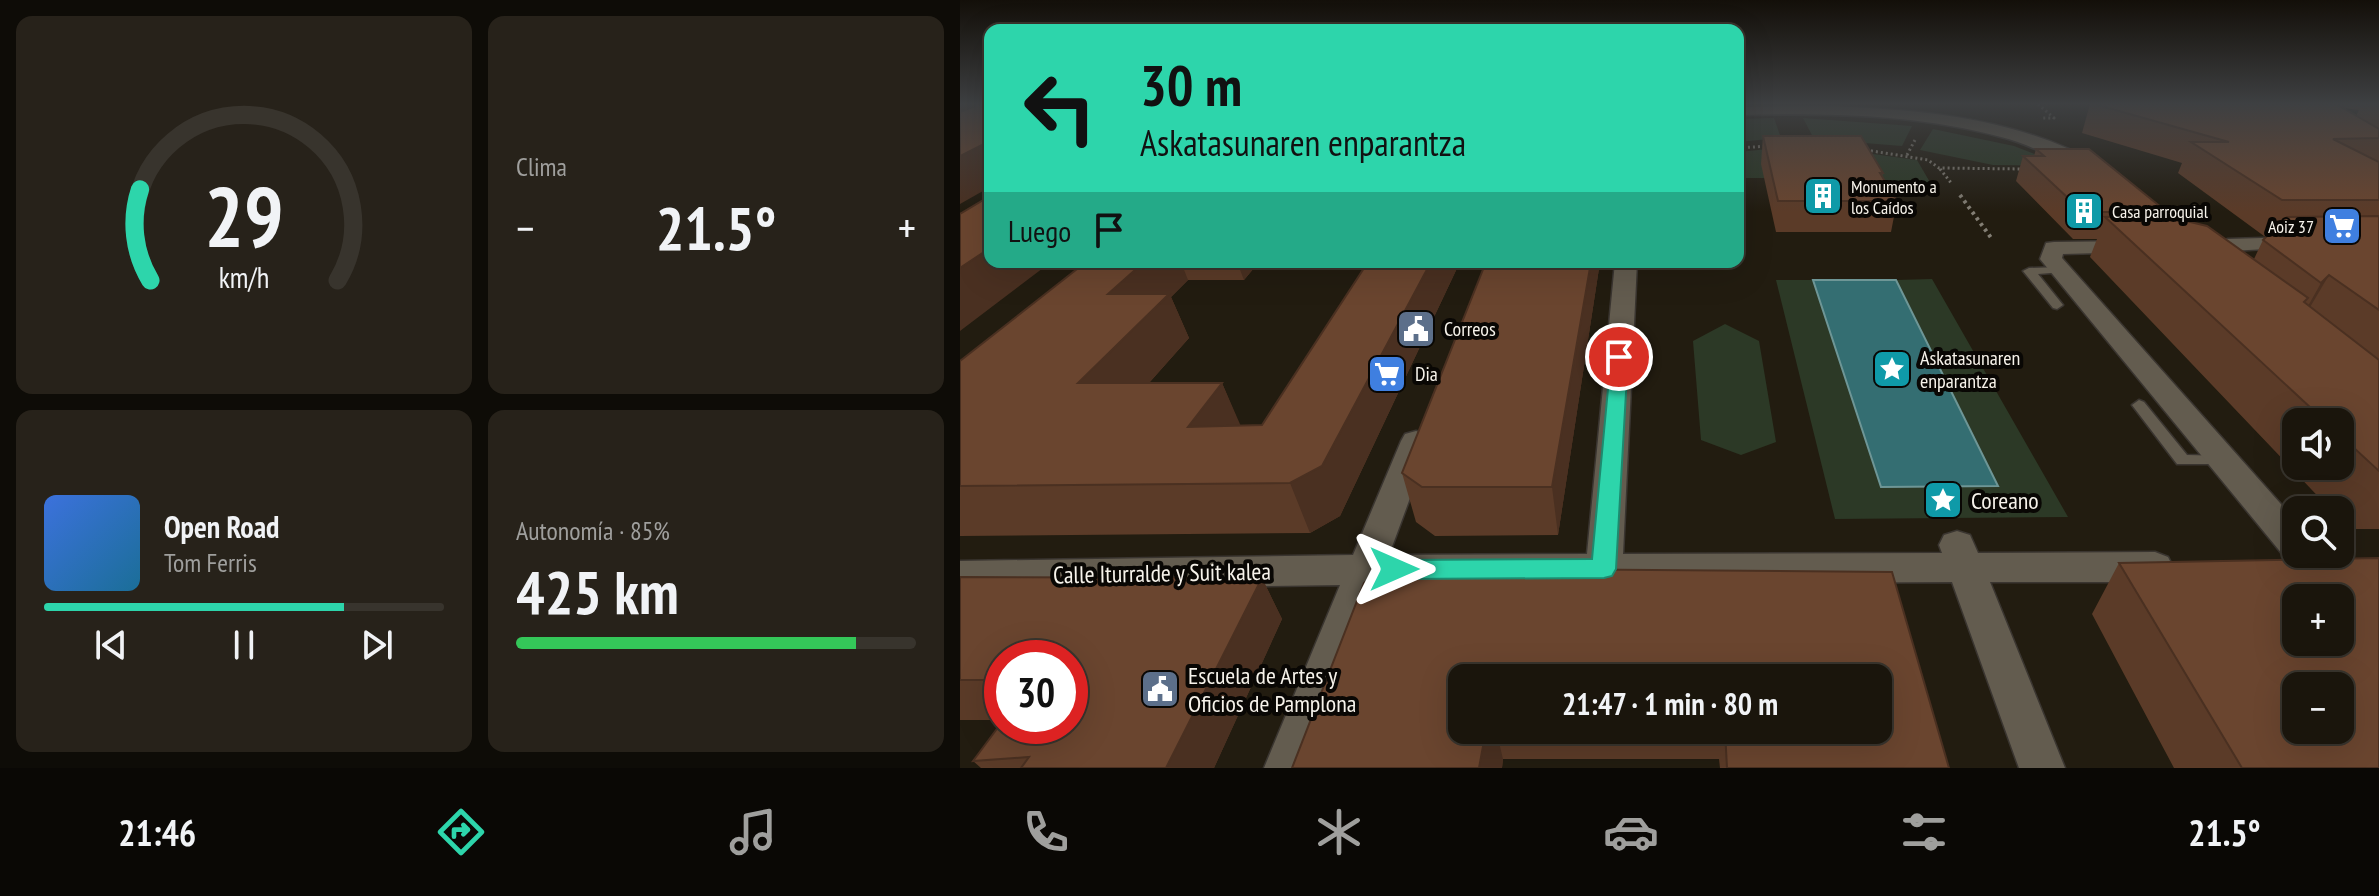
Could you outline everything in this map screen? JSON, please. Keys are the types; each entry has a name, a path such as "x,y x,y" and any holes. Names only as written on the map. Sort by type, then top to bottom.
{"street":[{"path":"2027,140 2082,161 2107,176"},
{"path":"2282,536 2223,460 2051,259 2054,248 2189,255 2228,245 2324,243"},
{"path":"1604,569 1626,268"},
{"path":"1287,768 1429,409"},
{"path":"1962,556 2042,768"},
{"path":"1364,570 1604,569 1962,556 2189,567"},
{"name":"Calle Iturralde y Suit kalea","path":"960,576 1364,570"}],"lane":[{"path":"2057,305 2029,271 2060,270"},
{"path":"2139,405 2183,460 2223,460"}],"path":[{"path":"1744,148 1777,146"},
{"path":"1853,148 1928,160 1952,184"},
{"path":"1939,168 2031,169"},
{"path":"1960,195 1992,239"}],"green space":[{"path":"1825,140 1905,140 1902,146"},
{"path":"1926,140 1985,140 2014,146 2065,166 1993,165 1920,150"},
{"path":"1744,151 1851,151 1917,160 1931,184 1744,178"},
{"path":"1932,279 2068,517 1835,519 1776,280 1813,280 1881,487 1998,486 1896,280"},
{"path":"1725,324 1759,341 1776,442 1741,455 1701,440 1693,341"}],"water":[{"path":"1813,280 1896,280 1998,486 1881,487"}],"building":[{"path":"960,140 984,140 984,144 960,156"},
{"path":"1764,140 1863,140 1897,201 1778,201"},
{"path":"2221,140 2335,140 2379,162 2379,200 2282,200 2191,142 2229,142"},
{"path":"2036,149 2089,149 2167,212 2083,212 2023,156 2044,156"},
{"path":"984,200 984,252 960,268 960,214"},
{"path":"2165,216 2207,226 2308,298 2304,302 2379,360 2379,471 2354,448 2354,408 2311,408 2105,217"},
{"path":"2379,216 2379,310 2329,275 2321,283 2263,240 2287,217"},
{"path":"1078,268 1137,268 1108,294 1169,294 1078,383 1222,383 1188,427 1262,425 1364,268 1428,268 1322,466 1290,483 960,486 960,361"},
{"path":"1484,268 1590,268 1552,487 1422,487 1402,473"},
{"path":"2354,558 2379,558 2379,768 2242,768 2119,563 2282,560 2282,568 2354,568"},
{"path":"1388,568 1892,572 1949,768 1727,768 1726,744 1892,744 1892,664 1448,664 1448,744 1483,744 1479,768 1292,768 1364,583"},
{"name":"Escuela de Artes y Oficios de Pamplona","path":"960,577 1262,578 1166,768 1021,768 1029,757 973,761 986,744 1088,744 1088,640 984,640 984,680 960,680"}],"place":[{"name":"Monumento a los Caídos","path":"1823,196"},
{"name":"Casa parroquial","path":"2084,211"},
{"name":"Aoiz 37","path":"2342,226"},
{"name":"Correos","path":"1416,329"},
{"name":"Askatasunaren enparantza","path":"1892,369"},
{"name":"Dia","path":"1387,374"},
{"name":"Coreano","path":"1943,500"},
{"name":"Escuela de Artes y Oficios de Pamplona","path":"1160,689"}],"route":[{"path":"1394,569 1604,569 1619,357"}]}
